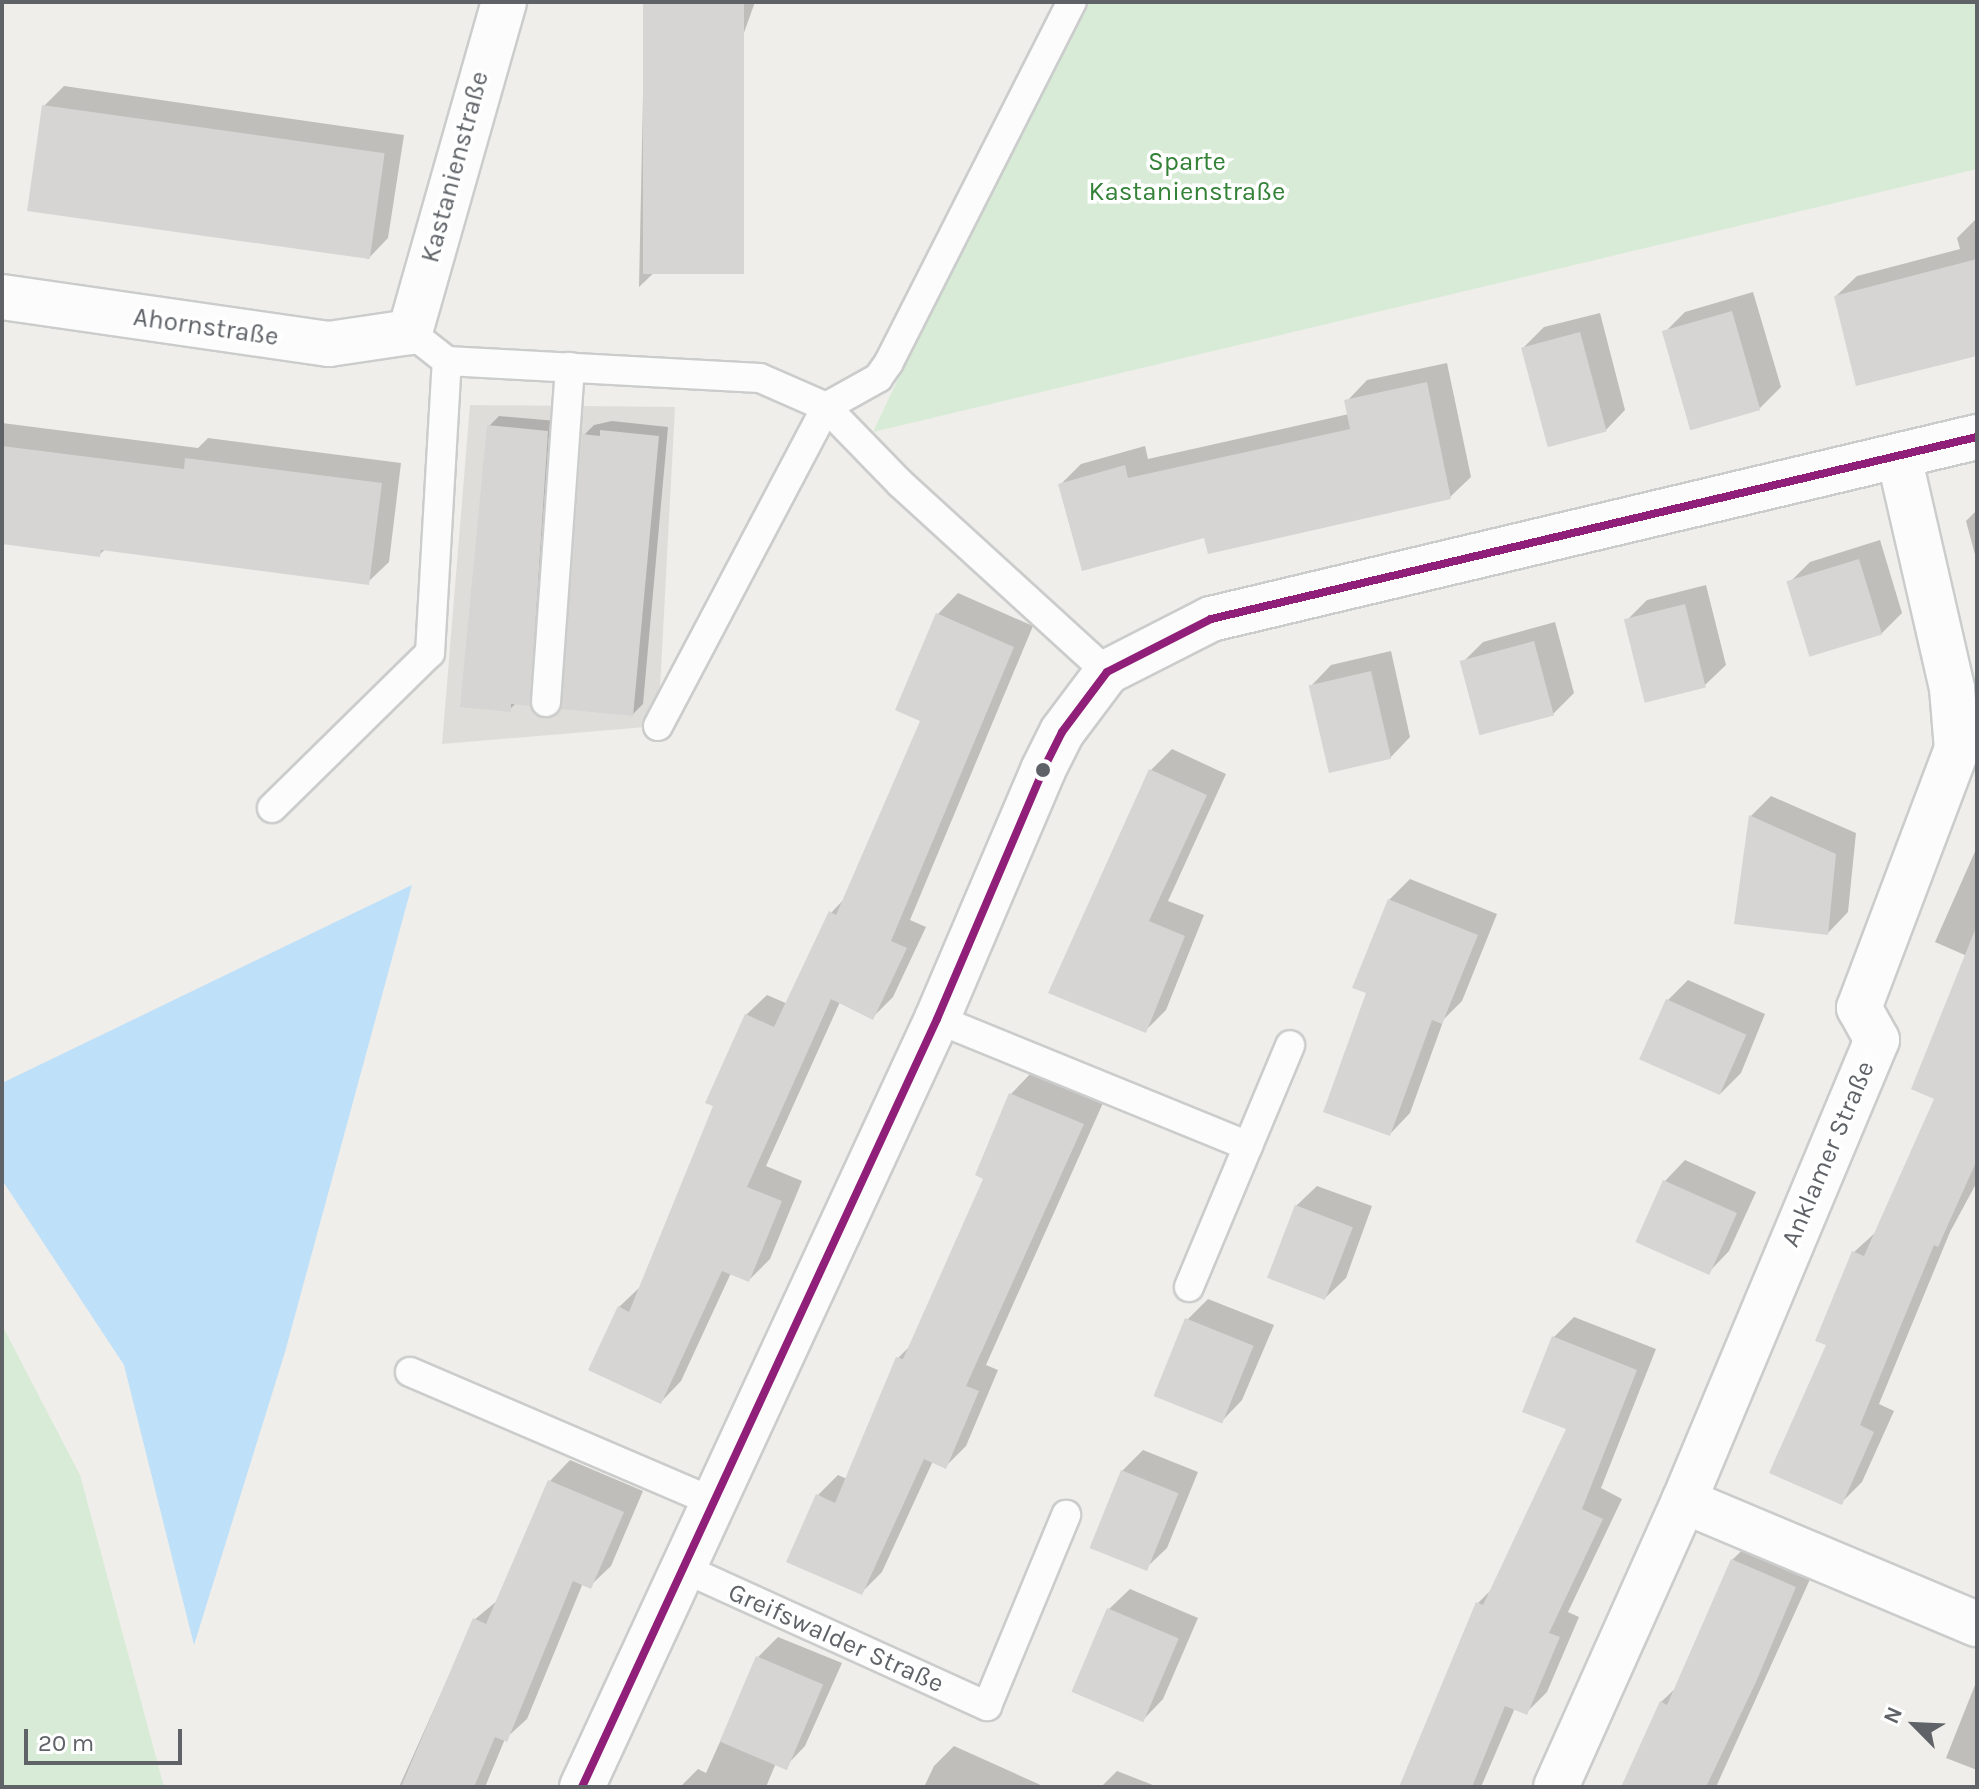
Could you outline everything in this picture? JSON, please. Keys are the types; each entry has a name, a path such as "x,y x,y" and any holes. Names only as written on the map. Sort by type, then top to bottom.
{"street":[{"name":"Kastanienstraße","path":"410,332 504,2"},
{"name":"Ahornstraße","path":"2,297 329,344 410,332"},
{"path":"582,1787 716,1503 937,1019 1043,770 1062,732 1107,672 1211,619 1977,437"},
{"name":"Anklamer Straße","path":"1556,1787 1684,1501 1877,1040 1859,1008 1957,749 1952,688 1899,456"},
{"path":"1684,1501 1977,1624"}],"lane":[{"path":"658,726 826,407 878,378 889,362 1072,2"},
{"path":"410,332 447,361 760,378 826,407 901,484 1107,672"},
{"path":"272,808 430,653 447,361"},
{"path":"546,702 570,367"},
{"path":"937,1019 1248,1146"},
{"path":"1189,1287 1290,1045"},
{"path":"410,1372 716,1503"},
{"name":"Greifswalder Straße","path":"685,1569 987,1706 1066,1515"}],"shaded area":[{"path":"470,405 675,407 658,726 442,744"}],"green space":[{"name":"Sparte Kastanienstraße","path":"1076,2 1977,2 1977,169 873,432"},
{"path":"2,1325 80,1475 164,1787 2,1787"}],"water":[{"path":"412,885 285,1352 194,1645 124,1365 2,1180 2,1083"}],"building":[{"path":"643,2 744,2 744,274 643,274"},
{"path":"42,105 385,153 370,259 27,211"},
{"path":"1977,259 1977,356 1856,386 1834,296"},
{"path":"1732,311 1760,410 1690,430 1662,331"},
{"path":"1580,332 1607,431 1548,447 1521,348"},
{"path":"1427,382 1451,499 1208,554 1204,538 1082,571 1058,484 1125,465 1128,478 1350,429 1344,400"},
{"path":"487,425 548,431 530,706 511,704 511,712 460,707"},
{"path":"600,430 659,436 633,716 561,709 582,434 600,436"},
{"path":"2,446 184,469 185,458 382,483 369,585 101,550 100,557 2,544"},
{"path":"1859,559 1882,635 1809,657 1786,581"},
{"path":"1685,604 1706,687 1645,703 1624,619"},
{"path":"936,613 1014,647 891,941 907,948 873,1020 831,999 747,1187 782,1201 749,1282 722,1271 661,1404 588,1370 618,1306 629,1312 713,1106 705,1103 745,1014 774,1027 829,911 836,915 920,721 895,710"},
{"path":"1534,641 1554,715 1480,735 1460,661"},
{"path":"1371,671 1391,759 1329,773 1309,685"},
{"path":"1149,769 1207,795 1149,921 1185,936 1146,1033 1048,993"},
{"path":"1749,815 1836,854 1828,935 1734,924"},
{"path":"1388,899 1478,935 1442,1024 1432,1020 1390,1136 1323,1112 1366,993 1352,988"},
{"path":"1975,930 1977,1160 1938,1247 1934,1245 1860,1425 1874,1432 1842,1505 1769,1473 1826,1345 1815,1341 1852,1251 1864,1256 1934,1099 1911,1089"},
{"path":"1666,999 1746,1035 1720,1095 1639,1059"},
{"path":"1009,1093 1084,1124 966,1386 979,1391 946,1469 924,1459 862,1595 786,1562 816,1494 835,1503 896,1357 903,1359 983,1179 975,1175"},
{"path":"1663,1180 1737,1213 1709,1275 1635,1242"},
{"path":"1295,1205 1353,1227 1325,1300 1267,1278"},
{"path":"1185,1318 1254,1346 1222,1424 1154,1396"},
{"path":"1552,1336 1637,1370 1582,1509 1603,1519 1549,1633 1560,1637 1527,1715 1505,1706 1472,1787 1399,1787 1476,1602 1483,1605 1566,1429 1522,1412"},
{"path":"1121,1470 1178,1493 1147,1571 1090,1548"},
{"path":"548,1480 624,1512 591,1589 573,1581 507,1742 495,1737 474,1787 401,1787 473,1618 486,1624"},
{"path":"1731,1559 1796,1587 1756,1682 1706,1787 1621,1787 1660,1701 1667,1705"},
{"path":"1107,1608 1179,1638 1143,1722 1071,1692"},
{"path":"756,1656 823,1685 787,1770 720,1742"}],"transit line":[{"path":"582,1787 937,1019 1043,770 1062,732 1107,672 1211,619 1977,437"}]}
